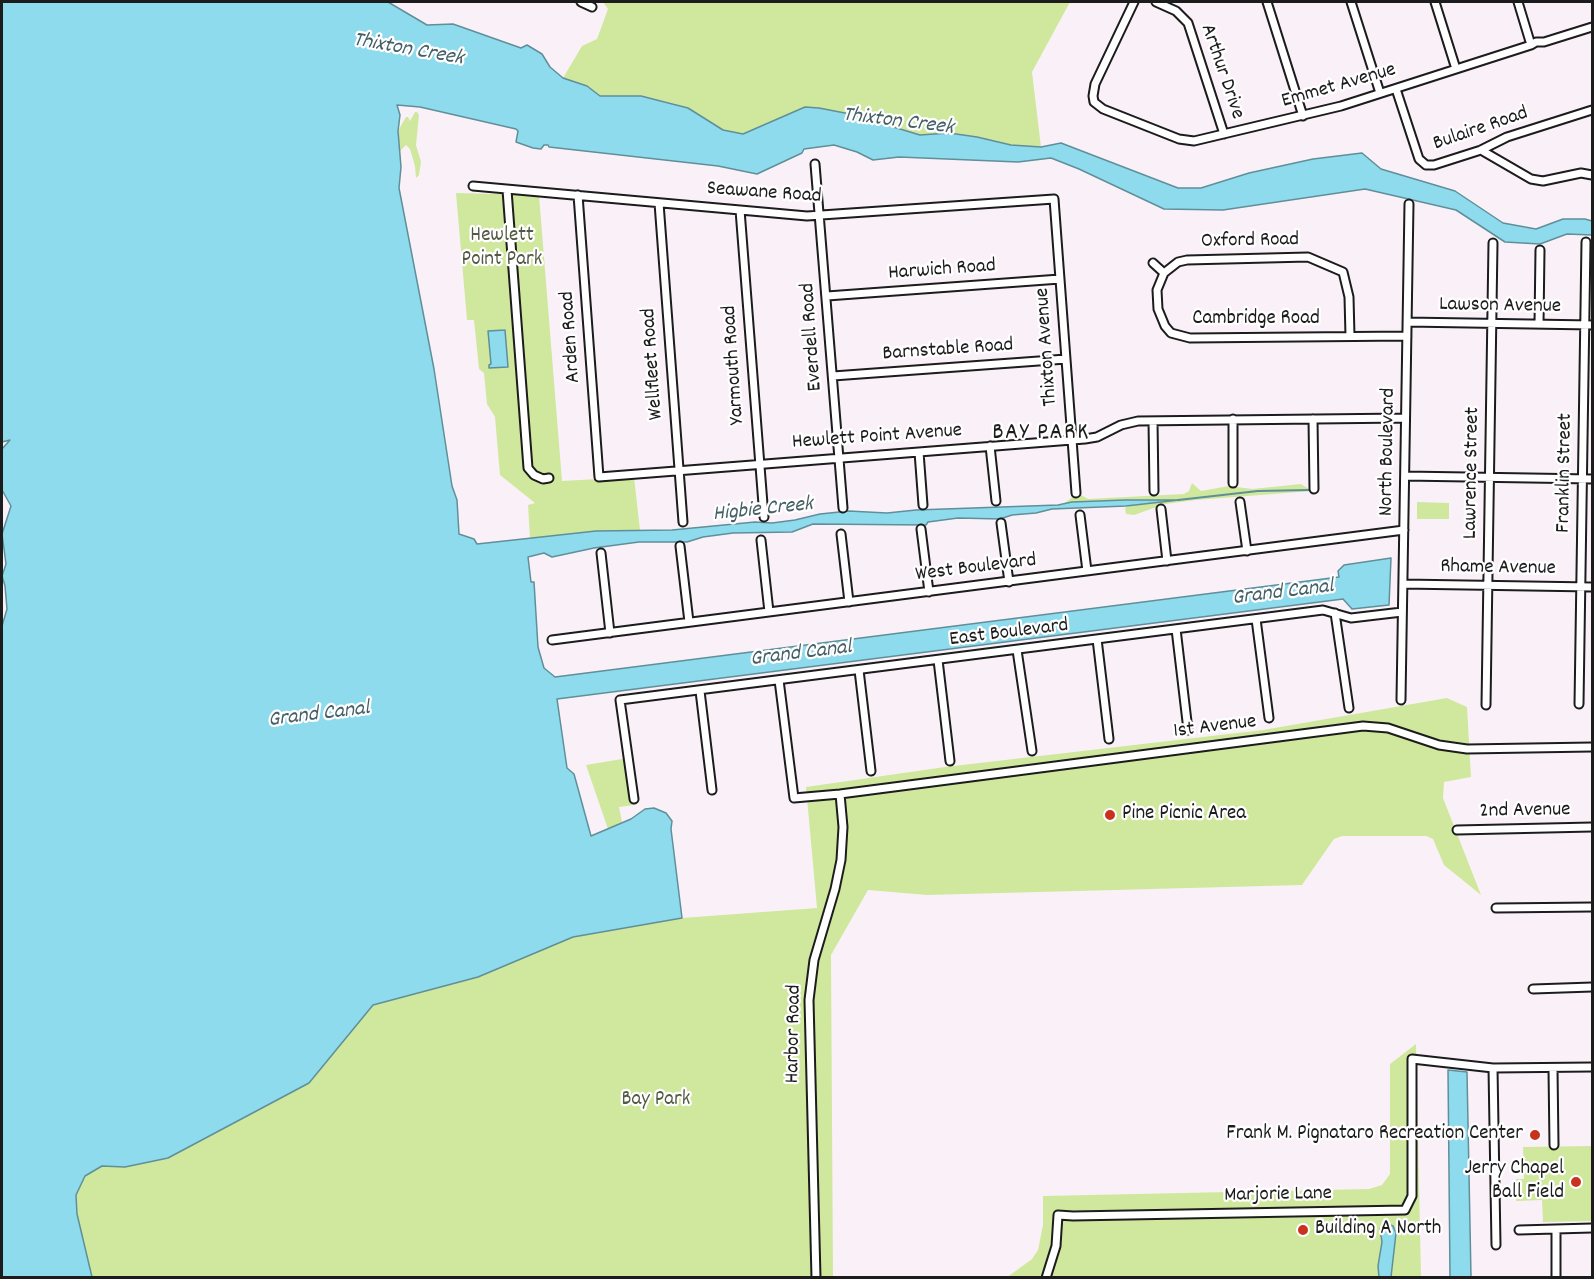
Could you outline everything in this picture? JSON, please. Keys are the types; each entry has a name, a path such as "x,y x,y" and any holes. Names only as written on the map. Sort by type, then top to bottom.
{"street":[{"path":"581,2 592,8"},
{"name":"Emmet Avenue","path":"1134,2 1095,84 1094,102 1103,109 1179,139 1194,141 1303,116 1396,89 1536,42 1544,42 1593,27"},
{"name":"Arthur Drive","path":"1156,2 1176,11 1188,23 1224,134"},
{"path":"1267,2 1303,116"},
{"path":"1351,2 1380,93"},
{"path":"1435,2 1456,69"},
{"path":"1518,2 1531,45"},
{"name":"Bulaire Road","path":"1396,89 1419,159 1423,164 1434,165 1481,150 1507,137 1593,110"},
{"path":"1481,150 1531,179 1543,181 1581,173 1593,175"},
{"name":"Everdell Road","path":"815,164 821,215 843,508"},
{"name":"Seawane Road","path":"473,186 807,216 1054,199"},
{"path":"507,190 528,468 534,475 543,479 549,478"},
{"name":"Arden Road","path":"578,195 599,477"},
{"name":"Thixton Avenue","path":"1054,199 1076,493"},
{"name":"Wellfleet Road","path":"659,203 683,522"},
{"name":"North Boulevard","path":"1401,700 1409,204"},
{"name":"Yarmouth Road","path":"740,210 764,517"},
{"name":"Franklin Street","path":"1579,704 1583,479 1589,325 1586,242"},
{"name":"Lawrence Street","path":"1486,705 1493,243"},
{"path":"1539,324 1540,250"},
{"name":"Oxford Road","path":"1164,273 1178,262 1200,258 1302,256 1319,261 1343,272 1349,297 1350,336"},
{"path":"1153,263 1164,273"},
{"name":"Cambridge Road","path":"1164,273 1156,290 1158,309 1165,327 1176,335 1202,338 1407,336"},
{"name":"Harwich Road","path":"827,296 1060,279"},
{"name":"Lawson Avenue","path":"1407,322 1589,325"},
{"name":"Barnstable Road","path":"833,376 1066,359"},
{"name":"Hewlett Point Avenue","path":"599,477 1072,440 1097,437 1132,422 1406,418"},
{"path":"1233,419 1233,483"},
{"path":"1313,419 1314,489"},
{"path":"1153,421 1154,491"},
{"path":"990,447 996,501"},
{"path":"919,452 923,506"},
{"path":"1405,476 1593,479"},
{"path":"1240,502 1247,550"},
{"path":"1161,509 1167,561"},
{"path":"1080,514 1088,571"},
{"path":"1000,523 1009,582"},
{"path":"921,529 928,592"},
{"name":"West Boulevard","path":"552,640 1404,530"},
{"path":"841,534 849,602"},
{"path":"761,540 769,612"},
{"path":"680,546 690,622"},
{"path":"600,553 610,633"},
{"name":"Rhame Avenue","path":"1403,584 1593,587"},
{"name":"East Boulevard","path":"634,799 620,700 1323,610 1351,618 1402,612"},
{"path":"1335,614 1348,708"},
{"path":"1256,619 1269,718"},
{"path":"1176,629 1188,729"},
{"path":"1097,639 1109,738"},
{"path":"1017,650 1032,751"},
{"path":"938,660 950,761"},
{"path":"858,670 871,771"},
{"name":"1st Avenue","path":"779,680 794,798 840,794 1363,726 1388,728 1439,745 1467,749 1593,747"},
{"path":"700,691 712,790"},
{"name":"Harbor Road","path":"816,1278 809,1000 814,960 841,860 843,828 840,794"},
{"name":"2nd Avenue","path":"1458,830 1593,827"},
{"path":"1496,909 1593,907"},
{"path":"1533,989 1593,987"},
{"name":"Marjorie Lane","path":"1046,1278 1056,1246 1058,1215 1405,1210 1412,1196 1412,1059 1493,1068"},
{"path":"1496,1245 1493,1068 1593,1067"},
{"path":"1553,1069 1554,1145"},
{"path":"1519,1230 1593,1228"},
{"path":"1556,1229 1556,1278"}],"green space":[{"path":"603,2 1070,2 1032,72 1041,147 1011,145 949,133 920,135 850,114 805,107 743,134 723,130 688,108 672,103 641,96 600,96 587,86 563,78 582,46 597,39 608,9"},
{"path":"415,112 419,115 416,145 421,162 419,175 416,178 410,149 406,145 400,151 398,131 406,117 410,121"},
{"name":"Hewlett Point Park","path":"456,193 539,195 562,481 634,477 640,530 596,531 530,538 528,505 535,503 500,475 495,417 487,404 484,373 479,369 474,320 467,320"},
{"path":"1192,483 1201,491 1229,486 1252,489 1301,484 1312,491 1165,504 1134,515 1126,514 1125,508 1131,505 1155,503 1125,500 1062,505 1078,493 1088,499 1184,494 1189,491"},
{"path":"1417,502 1449,503 1449,519 1417,519"},
{"name":"Bay Park","path":"1447,698 1467,707 1471,777 1444,782 1443,798 1481,895 1444,865 1433,839 1426,836 1342,836 1334,839 1302,885 927,895 868,890 831,955 833,1277 92,1277 77,1214 76,1195 85,1176 102,1166 125,1167 309,1083 373,1005 478,977 573,937 682,918 817,908 806,787 945,767 1263,730"},
{"path":"628,758 634,805 619,807 622,822 608,829 586,765"},
{"path":"1416,1044 1421,1277 1006,1278 1032,1259 1038,1250 1043,1225 1043,1196 1369,1189 1382,1185 1390,1174 1390,1064"},
{"path":"1592,1146 1592,1221 1543,1222 1542,1200 1516,1201 1516,1179 1524,1179 1523,1147"}],"water":[{"path":"2,2 388,2 427,25 453,24 521,48 527,45 542,54 550,67 563,78 587,86 600,96 641,96 688,108 723,130 743,134 805,107 819,108 850,114 920,135 949,133 1011,145 1041,147 1061,143 1178,188 1201,188 1249,173 1313,159 1362,153 1381,169 1455,191 1503,223 1536,229 1563,219 1585,219 1592,221 1592,235 1567,234 1540,244 1505,242 1456,210 1365,189 1223,210 1164,209 1051,158 1018,162 899,157 873,160 834,145 804,149 802,153 757,174 718,166 549,147 548,145 544,145 541,149 533,148 516,142 518,131 516,129 420,107 397,105 400,115 399,188 434,369 452,486 457,500 459,534 474,539 477,544 596,531 672,530 755,522 772,523 849,511 887,513 1058,505 1072,502 1179,500 1126,506 1052,509 1000,519 958,518 928,522 926,525 813,524 792,532 733,533 703,537 687,542 639,542 552,557 544,553 528,557 531,582 534,582 538,647 544,668 555,677 1339,577 1338,571 1344,565 1391,558 1389,605 1352,609 1343,599 557,699 567,768 574,774 591,836 631,819 645,809 654,808 666,813 672,821 671,829 682,918 573,937 478,977 373,1005 309,1083 168,1158 125,1167 102,1166 85,1176 76,1195 77,1214 92,1277 2,1277 2,626 7,609 2,576 6,564 2,534 11,506 2,490 2,449 10,440 2,442"},
{"path":"505,330 508,367 489,368 491,364 488,331"},
{"path":"1448,1070 1467,1072 1471,1277 1450,1277"},
{"path":"1385,1223 1393,1226 1396,1233 1391,1277 1379,1277 1378,1266 1382,1242 1380,1229"}],"waterway":[{"name":"Higbie Creek","path":"1178,500 1258,491 1309,490"}],"place":[{"name":"Pine Picnic Area","path":"1110,815"},
{"name":"Frank M. Pignataro Recreation Center","path":"1535,1135"},
{"name":"Jerry Chapel Ball Field","path":"1576,1182"},
{"name":"Building A North","path":"1303,1230"}],"district":[{"name":"BAY PARK","path":"1041,435"}],"water label":[{"name":"Thixton Creek","path":"408,51"},
{"name":"Thixton Creek","path":"898,123"},
{"name":"Grand Canal","path":"1283,594"},
{"name":"Grand Canal","path":"801,655"},
{"name":"Grand Canal","path":"319,716"}]}
